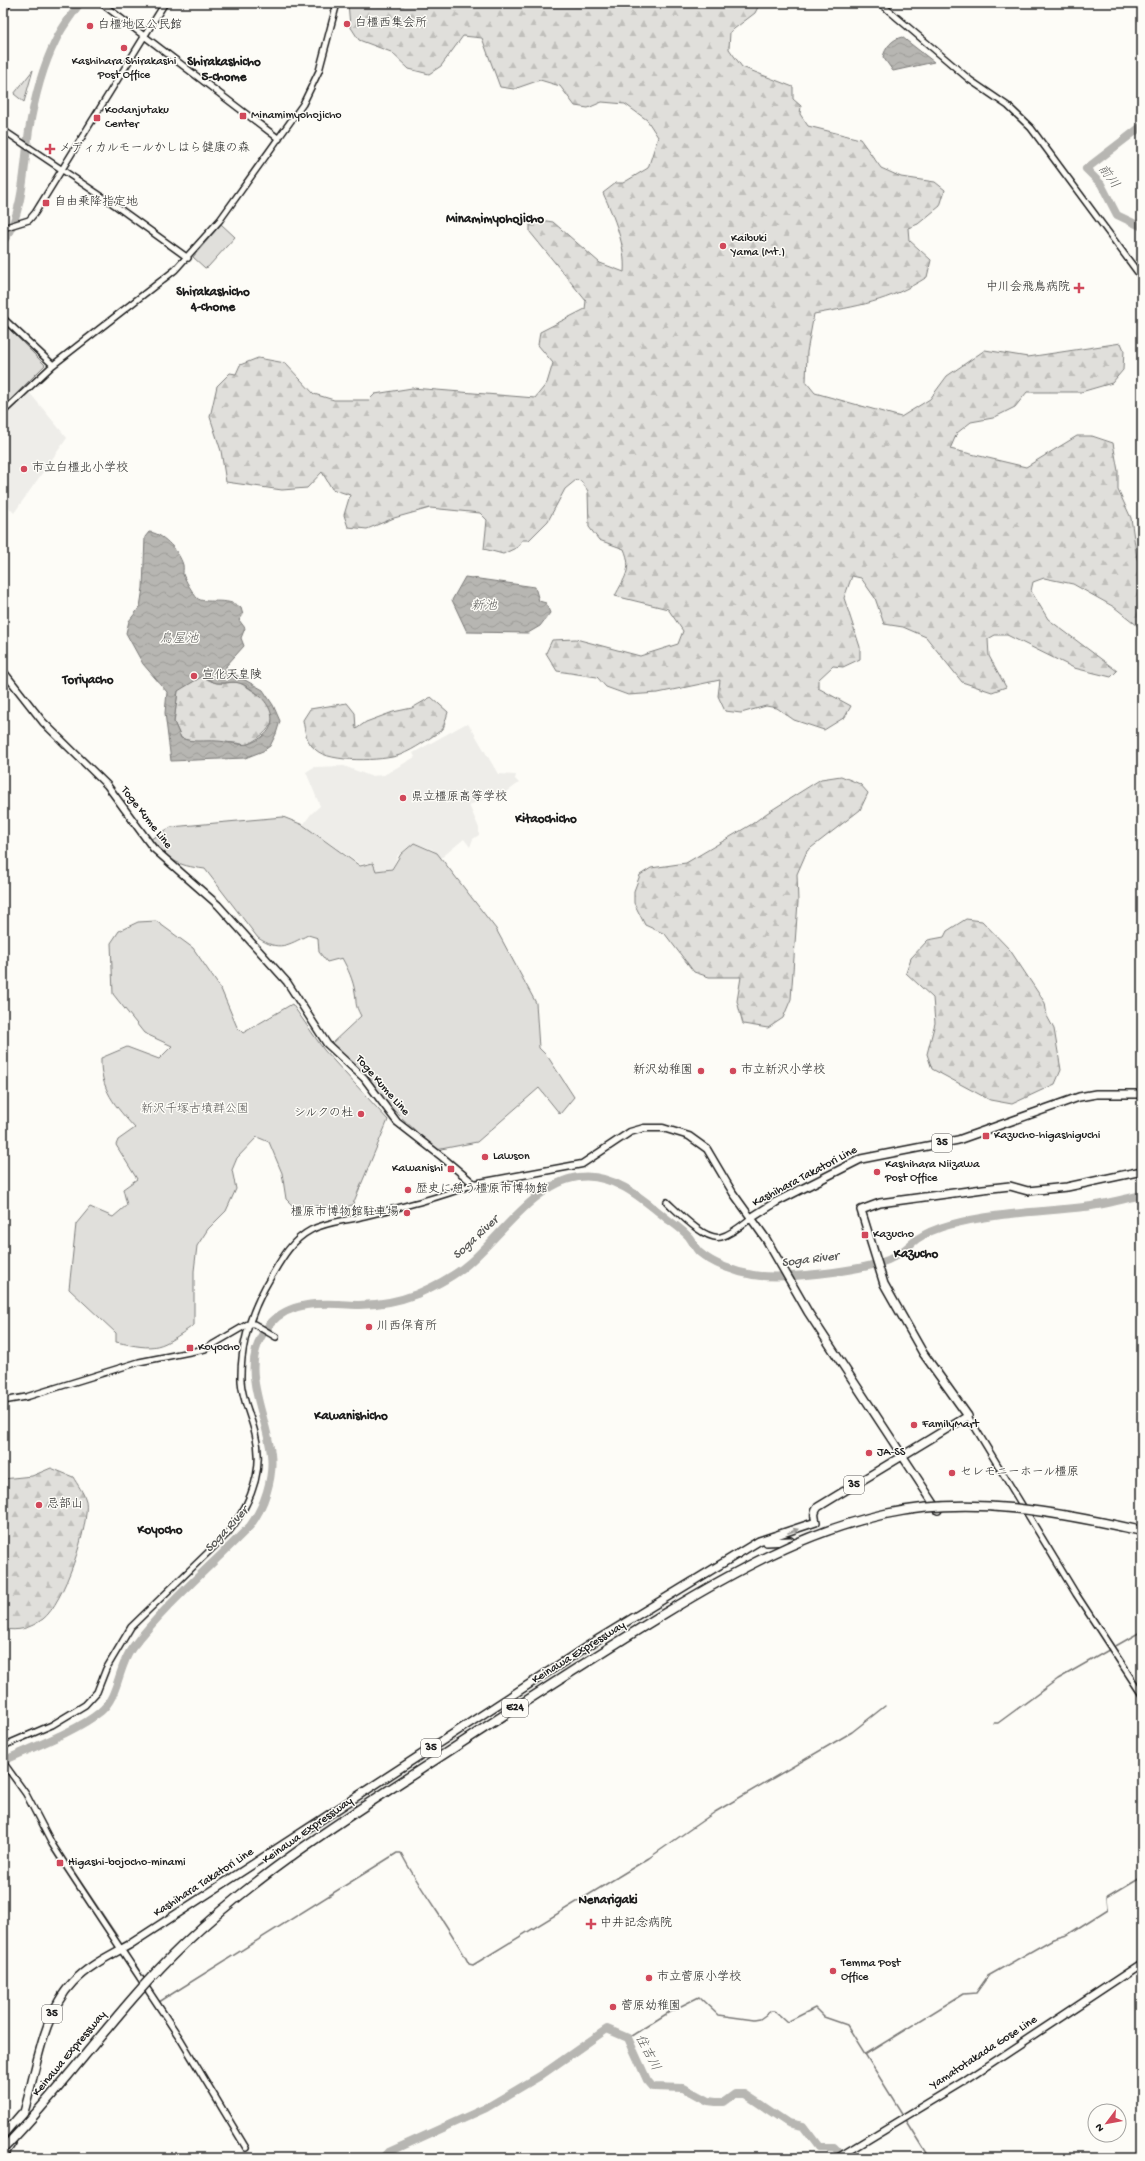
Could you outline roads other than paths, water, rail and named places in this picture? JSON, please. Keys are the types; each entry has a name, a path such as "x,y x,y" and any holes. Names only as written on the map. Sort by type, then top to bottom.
{"highway":[{"name":"Keinawa Expressway","path":"3,2149 50,2097 118,2015 162,1966 207,1923 256,1882 320,1837 551,1684 659,1616 742,1568 789,1545 822,1532 888,1513 921,1508 968,1505 1016,1507 1076,1516 1142,1531"}],"main road":[{"path":"3,10 8,3"},
{"name":"Toge Kume Line","path":"3,671 43,722 107,786 152,848 169,864 197,885 218,905 287,982 327,1044 364,1078 397,1122 474,1184"},
{"name":"Kashihara Takatori Line","path":"938,1510 792,1287 766,1239 751,1218 776,1202 861,1159 958,1140 1079,1097 1096,1094 1142,1094"},
{"path":"474,1184 582,1164 630,1132 644,1128 663,1128 689,1136 707,1149 733,1194 751,1218"},
{"path":"968,1416 923,1353 902,1316 878,1269 860,1210 880,1204 999,1187 1010,1186 1028,1191 1066,1187 1142,1171"},
{"name":"Kashihara Takatori Line","path":"3,2156 15,2139 50,2019 57,2004 67,1989 79,1976 600,1638 761,1540 816,1522 814,1516 818,1507 968,1416"},
{"name":"Kashihara Takatori Line","path":"745,1551 764,1543 790,1541"},
{"name":"Yamatotakada Gose Line","path":"841,2156 964,2081 1142,1963"},
{"name":"Kashihara Takatori Line","path":"3,2135 16,2121 25,2107"}],"street":[{"path":"101,3 279,140"},
{"path":"4,227 29,220 165,3"},
{"path":"3,412 53,365 164,279 188,258 220,220 279,140 303,104 319,71 337,3"},
{"path":"880,3 961,72 1008,106 1027,124 1142,278"},
{"path":"3,130 61,171 116,206 188,258"},
{"path":"3,318 53,365"},
{"path":"3,1746 52,1725 74,1713 89,1701 97,1692 106,1669 132,1627 227,1534 240,1517 253,1488 259,1459 255,1433 243,1394 241,1381 248,1324 269,1279 288,1248 311,1230 474,1184"},
{"path":"667,1202 705,1234 715,1238 723,1237 733,1232 751,1218"},
{"path":"3,1401 26,1397 139,1362 205,1349 248,1324 254,1324 275,1336"},
{"path":"968,1416 1014,1495 1142,1695"},
{"path":"3,1762 26,1794 52,1844 120,1950 181,2040 246,2148"}],"water":[{"path":"902,37 934,62 893,71 883,57 885,50 890,44"},
{"name":"鳥屋池","path":"149,532 154,533 159,535 173,547 183,563 183,574 197,598 205,601 230,602 241,608 243,615 239,620 245,628 241,638 244,646 226,666 227,670 263,690 273,705 280,721 270,746 263,751 245,758 171,761 165,713 167,692 143,664 126,633 129,621 140,607 143,588 145,537","holes":["201,677 216,683 239,683 253,690 268,705 272,723 268,731 260,738 248,744 220,741 199,741 181,738 174,722 178,691"]},
{"name":"新池","path":"465,577 535,587 539,601 546,603 550,613 540,626 528,633 467,632 452,600"}],"waterway":[{"path":"3,242 10,231 19,203 29,130 42,74 57,37 80,3"},
{"name":"前川","path":"1142,126 1086,169 1101,184 1117,215 1142,227"},
{"name":"Soga River","path":"3,1761 79,1726 100,1712 111,1698 127,1655 132,1648 160,1616 250,1526 264,1501 272,1463 268,1437 256,1388 254,1371 255,1355 260,1339 270,1324 289,1310 312,1304 366,1305 389,1302 403,1299 424,1291 450,1277 468,1264 532,1200 547,1189 562,1181 578,1177 603,1178 626,1188 647,1202 681,1229 689,1237 696,1249 711,1260 724,1267 739,1272 766,1276 821,1274 859,1268 888,1260 903,1251 917,1239 945,1226 999,1215 1091,1206 1142,1195"},
{"path":"994,1723 998,1723 1058,1679 1142,1631"},
{"path":"159,2002 397,1853 401,1853 469,1964 473,1965 649,1858 715,1812 852,1732 885,1706"},
{"path":"72,1869 117,1936"},
{"path":"866,2054 963,1994 976,1993 988,1976 1053,1939 1067,1935 1108,1909 1107,1897 1142,1876"},
{"path":"135,1964 145,1980"},
{"path":"148,1985 152,1992"},
{"path":"628,2038 671,2011 699,1997 718,2015 754,2020 760,2019 771,2011 775,2011 787,2022 815,2008 824,2017 847,2025 903,2115"},
{"name":"住吉川","path":"383,2158 389,2152 486,2108 540,2076 607,2029 628,2038 647,2080 653,2087 684,2088 708,2101 716,2102 724,2102 735,2094 745,2094 788,2123 803,2126 819,2147 834,2147 845,2158"},
{"path":"905,2118 930,2158"}],"place":[{"name":"白橿西集会所","path":"347,24"},
{"name":"白橿地区公民館","path":"90,26"},
{"name":"Kashihara Shirakashi Post Office","path":"124,48"},
{"name":"Minamimyohojicho","path":"243,116"},
{"name":"Kodanjutaku Center","path":"97,118"},
{"name":"メディカルモールかしはら健康の森","path":"50,149"},
{"name":"自由乗降指定地","path":"46,203"},
{"name":"Kaibuki Yama (Mt.)","path":"723,246"},
{"name":"中川会飛鳥病院","path":"1079,288"},
{"name":"市立白橿北小学校","path":"24,469"},
{"name":"宣化天皇陵","path":"194,676"},
{"name":"県立橿原高等学校","path":"403,798"},
{"name":"新沢幼稚園","path":"701,1071"},
{"name":"市立新沢小学校","path":"733,1071"},
{"name":"シルクの杜","path":"361,1114"},
{"name":"Kazucho-higashiguchi","path":"986,1136"},
{"name":"Lawson","path":"485,1157"},
{"name":"Kawanishi","path":"451,1169"},
{"name":"Kashihara Niizawa Post Office","path":"877,1172"},
{"name":"歴史に憩う橿原市博物館","path":"408,1190"},
{"name":"橿原市博物館駐車場","path":"407,1213"},
{"name":"Kazucho","path":"865,1235"},
{"name":"川西保育所","path":"369,1327"},
{"name":"Koyocho","path":"190,1348"},
{"name":"FamilyMart","path":"914,1425"},
{"name":"JA-SS","path":"869,1453"},
{"name":"セレモニーホール橿原","path":"952,1473"},
{"name":"忌部山","path":"39,1505"},
{"name":"Higashi-bojocho-minami","path":"60,1863"},
{"name":"中井記念病院","path":"591,1924"},
{"name":"Temma Post Office","path":"833,1971"},
{"name":"市立菅原小学校","path":"649,1978"},
{"name":"菅原幼稚園","path":"613,2007"}],"district":[{"name":"Shirakashicho 5-chome","path":"224,70"},
{"name":"Minamimyohojicho","path":"495,219"},
{"name":"Shirakashicho 4-chome","path":"213,300"},
{"name":"Toriyacho","path":"88,680"},
{"name":"Kitaochicho","path":"546,819"},
{"name":"Kazucho","path":"916,1254"},
{"name":"Kawanishicho","path":"351,1416"},
{"name":"Koyocho","path":"160,1530"},
{"name":"Nenarigaki","path":"608,1900"}],"park label":[{"name":"新沢千塚古墳群公園","path":"195,1110"}]}
